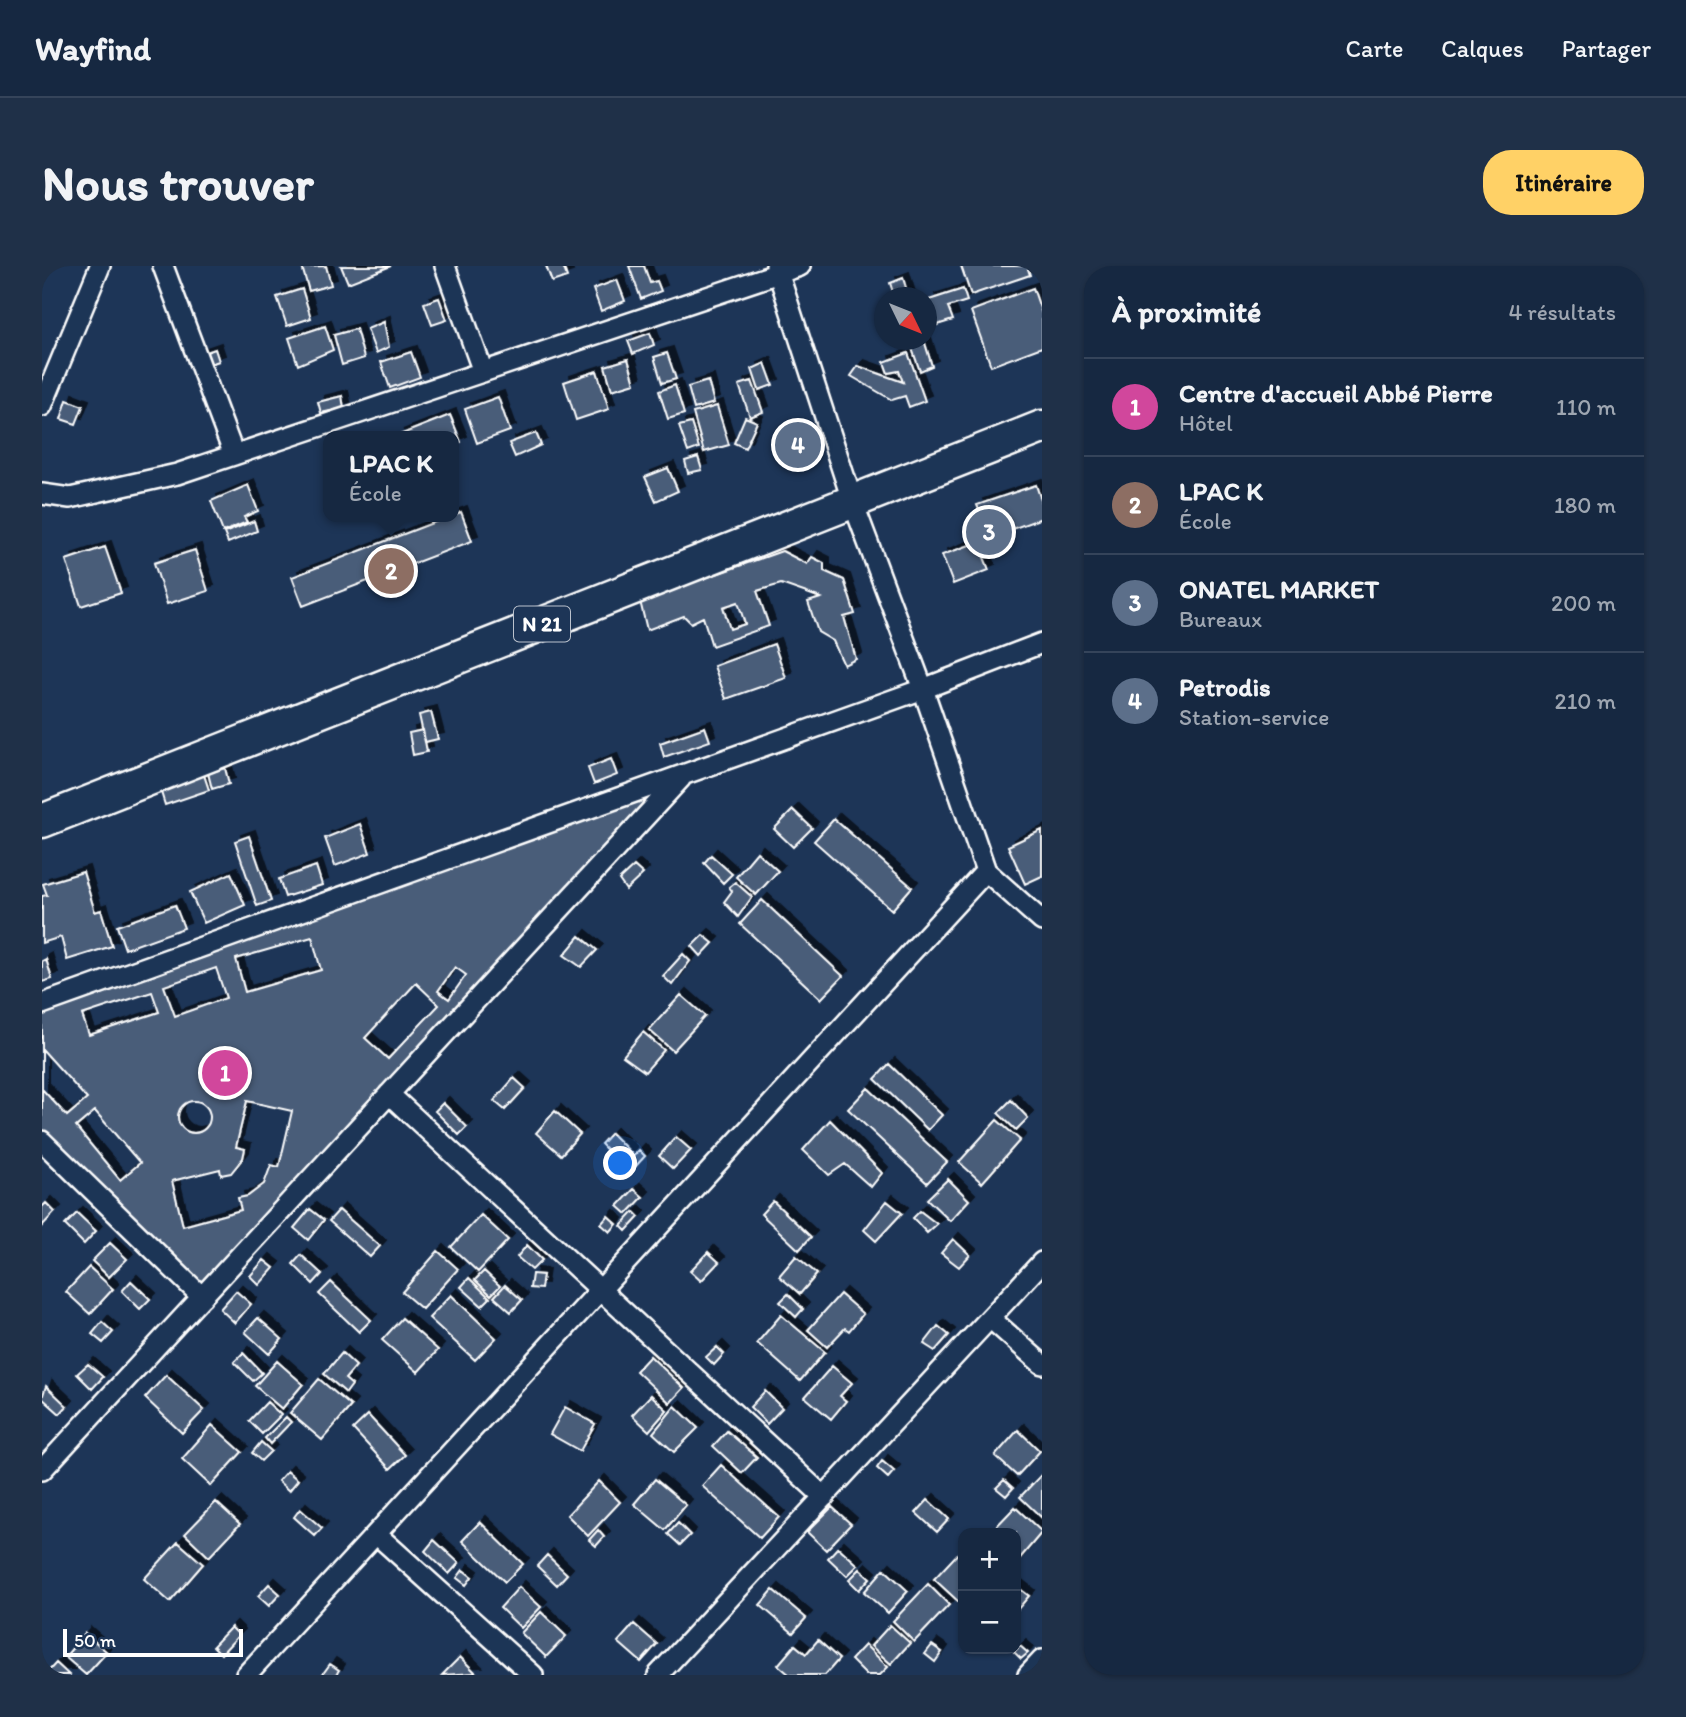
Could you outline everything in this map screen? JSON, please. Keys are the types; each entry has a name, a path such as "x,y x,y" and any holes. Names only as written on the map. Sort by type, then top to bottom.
{"main road":[{"name":"N 21","path":"42,821 1042,427"}],"street":[{"path":"42,406 100,266"},
{"path":"163,266 234,456"},
{"path":"445,266 483,372"},
{"path":"42,494 70,498 177,474 777,270 800,266"},
{"path":"777,270 852,500 923,689 986,871 1042,921"},
{"path":"42,1004 923,689 1042,643"},
{"path":"42,1470 684,775"},
{"path":"246,1675 986,871"},
{"path":"389,1094 824,1497"},
{"path":"42,1141 202,1297"},
{"path":"658,1675 1042,1262"},
{"path":"990,1318 1042,1364"},
{"path":"376,1534 533,1675"},
{"path":"1028,1675 1042,1660"}],"building":[{"path":"326,266 331,285 309,291 302,267"},
{"path":"341,266 391,266 348,283"},
{"path":"546,266 563,266 567,277 552,282"},
{"path":"629,266 644,266 650,283 657,281 661,291 641,299"},
{"path":"961,266 1027,266 1030,275 971,295"},
{"path":"903,278 906,287 891,287 890,283"},
{"path":"617,280 625,301 601,311 593,289"},
{"path":"1033,288 1042,314 1042,347 991,366 971,311"},
{"path":"302,289 311,318 287,326 277,297"},
{"path":"963,289 967,301 948,307 953,320 937,325 937,297"},
{"path":"439,298 447,320 432,325 424,303"},
{"path":"384,322 389,347 376,353 367,329"},
{"path":"325,326 333,350 298,365 289,338"},
{"path":"356,329 364,358 342,365 334,335"},
{"path":"650,333 654,345 633,354 628,341"},
{"path":"215,349 219,361 204,366 201,354"},
{"path":"913,350 927,350 932,366 920,371"},
{"path":"411,352 420,377 390,388 381,362"},
{"path":"667,353 676,379 662,383 654,357"},
{"path":"908,353 925,401 909,407 905,396 892,400 851,376 858,366 903,382 899,371 888,373 884,362"},
{"path":"628,359 635,383 612,390 605,366"},
{"path":"765,363 773,385 759,390 752,369"},
{"path":"597,371 609,409 576,420 564,382"},
{"path":"708,381 714,403 694,409 688,387"},
{"path":"752,381 763,412 750,417 739,385"},
{"path":"675,385 684,414 668,419 659,391"},
{"path":"342,396 344,408 321,413 318,402"},
{"path":"498,397 510,431 477,443 465,409"},
{"path":"67,400 83,406 76,424 61,419"},
{"path":"717,406 729,445 704,452 693,413"},
{"path":"450,415 457,431 410,431"},
{"path":"745,417 757,422 745,448 734,443"},
{"path":"691,423 699,448 688,452 679,426"},
{"path":"536,433 541,445 515,457 509,443"},
{"path":"698,457 702,470 688,473 685,461"},
{"path":"668,468 678,491 656,501 645,477"},
{"path":"248,485 258,511 244,517 247,522 223,532 211,501"},
{"path":"1036,485 1042,503 1042,518 990,537 977,505"},
{"path":"461,512 472,541 303,606 292,577 435,522 459,522"},
{"path":"254,521 257,531 228,543 224,533"},
{"path":"978,542 989,570 953,584 942,555"},
{"path":"105,547 121,593 81,606 66,560"},
{"path":"195,550 208,591 167,604 154,563"},
{"path":"782,551 807,564 812,557 824,563 824,571 844,580 855,614 844,617 856,659 844,665 833,641 818,632 808,602 821,598 781,584 757,591 769,626 712,646 703,617 691,623 684,616 647,630 640,601","holes":["738,602 745,624 730,629 723,607"]},
{"path":"774,644 786,678 726,699 714,666"},
{"path":"431,712 438,739 425,742 419,715"},
{"path":"705,727 710,741 664,757 660,743"},
{"path":"423,730 427,752 413,755 409,733"},
{"path":"611,759 617,775 594,784 588,768"},
{"path":"225,768 229,784 212,789 208,773"},
{"path":"204,775 209,790 165,805 160,789"},
{"path":"684,775 202,1297 42,1141 42,1004"},
{"path":"793,810 812,828 793,847 774,829"},
{"path":"834,819 912,887 892,910 814,841"},
{"path":"360,824 370,853 335,866 325,838"},
{"path":"1042,830 1042,876 1025,884 1008,846"},
{"path":"249,836 271,901 257,906 235,841"},
{"path":"757,852 778,871 756,895 736,877"},
{"path":"711,855 732,874 723,883 704,863"},
{"path":"316,866 322,885 285,897 279,879"},
{"path":"634,866 643,874 626,890 619,880"},
{"path":"83,872 95,912 101,910 112,946 67,960 61,937 42,943 42,896 47,895 43,884"},
{"path":"231,873 245,905 204,923 190,892"},
{"path":"735,882 752,897 738,917 724,902 732,891 729,887"},
{"path":"762,900 843,976 821,999 740,924"},
{"path":"175,905 184,928 125,949 117,926"},
{"path":"703,935 713,943 701,956 692,946"},
{"path":"580,936 597,950 581,967 564,955"},
{"path":"312,937 321,970 245,992 236,959"},
{"path":"683,954 690,961 672,985 663,976"},
{"path":"46,959 52,979 42,982 42,961"},
{"path":"455,967 466,975 449,999 438,991"},
{"path":"216,968 226,998 175,1016 164,986"},
{"path":"416,983 439,1005 388,1059 365,1038"},
{"path":"152,992 159,1012 89,1035 82,1015"},
{"path":"681,995 705,1016 673,1051 649,1030"},
{"path":"643,1032 664,1050 645,1072 623,1056"},
{"path":"42,1049 87,1099 67,1116 42,1089"},
{"path":"889,1064 942,1115 928,1130 875,1079"},
{"path":"514,1078 525,1088 505,1110 494,1101"},
{"path":"868,1088 947,1162 927,1183 848,1109"},
{"path":"1011,1100 1028,1118 1016,1130 998,1113"},
{"path":"194,1101 205,1106 210,1117 205,1128 194,1133 183,1128 178,1117 183,1106"},
{"path":"247,1101 292,1111 279,1167 271,1165 264,1184 248,1196 238,1198 241,1210 183,1226 172,1181 220,1169 221,1175 231,1173 243,1158 245,1149 236,1147"},
{"path":"443,1103 467,1127 459,1135 435,1111"},
{"path":"95,1111 140,1163 120,1180 76,1127"},
{"path":"555,1111 580,1134 561,1155 536,1133"},
{"path":"830,1120 882,1173 871,1187 845,1164 829,1175 803,1150"},
{"path":"997,1120 1020,1140 982,1183 959,1162"},
{"path":"611,1133 631,1153 620,1164 601,1144"},
{"path":"676,1137 691,1150 673,1169 659,1156"},
{"path":"639,1150 645,1156 636,1166 630,1160"},
{"path":"948,1179 969,1200 950,1221 927,1199"},
{"path":"634,1189 643,1197 627,1214 618,1206"},
{"path":"773,1201 811,1237 799,1250 761,1214"},
{"path":"887,1201 902,1213 876,1241 864,1230"},
{"path":"46,1203 55,1212 42,1226 42,1207"},
{"path":"310,1209 324,1220 308,1240 294,1228"},
{"path":"339,1210 380,1246 370,1257 329,1221"},
{"path":"920,1211 937,1224 927,1233 913,1218"},
{"path":"634,1212 639,1217 626,1231 621,1226"},
{"path":"77,1213 96,1231 84,1244 65,1225"},
{"path":"481,1215 508,1240 478,1272 451,1247"},
{"path":"608,1216 617,1224 610,1232 601,1224"},
{"path":"953,1239 970,1255 959,1267 941,1253"},
{"path":"110,1243 127,1259 109,1277 92,1261"},
{"path":"527,1245 542,1260 532,1270 517,1257"},
{"path":"438,1251 458,1269 422,1309 402,1292"},
{"path":"708,1252 719,1262 701,1281 690,1271"},
{"path":"301,1255 322,1274 313,1284 293,1264"},
{"path":"796,1256 817,1274 800,1294 779,1276"},
{"path":"264,1260 274,1268 259,1285 250,1276"},
{"path":"89,1267 113,1289 90,1314 66,1292"},
{"path":"484,1271 500,1286 491,1295 475,1280"},
{"path":"532,1274 543,1275 541,1289 530,1288"},
{"path":"469,1278 490,1298 482,1306 461,1287"},
{"path":"131,1281 150,1299 140,1309 122,1291"},
{"path":"331,1282 371,1320 359,1332 319,1294"},
{"path":"505,1285 522,1300 511,1312 494,1297"},
{"path":"236,1291 251,1304 235,1323 220,1309"},
{"path":"788,1294 803,1309 796,1317 780,1302"},
{"path":"840,1294 863,1314 849,1331 845,1328 827,1347 808,1330"},
{"path":"451,1295 496,1338 475,1360 429,1318"},
{"path":"781,1315 825,1352 800,1381 757,1343"},
{"path":"258,1318 282,1339 269,1354 245,1332"},
{"path":"402,1318 438,1350 418,1372 382,1340"},
{"path":"102,1322 113,1332 103,1343 92,1334"},
{"path":"938,1326 949,1335 935,1351 924,1344"},
{"path":"717,1347 724,1354 714,1365 706,1357"},
{"path":"243,1353 262,1373 253,1381 234,1362"},
{"path":"342,1353 356,1366 345,1379 352,1385 346,1393 324,1374"},
{"path":"650,1356 684,1388 670,1403 636,1371"},
{"path":"277,1361 303,1384 282,1409 255,1386"},
{"path":"88,1364 103,1377 92,1389 77,1374"},
{"path":"832,1366 852,1383 840,1396 846,1401 831,1419 805,1397"},
{"path":"166,1375 204,1410 182,1433 145,1398"},
{"path":"319,1379 351,1406 322,1440 290,1413"},
{"path":"46,1386 67,1406 60,1414 42,1398"},
{"path":"765,1391 782,1408 767,1424 750,1407"},
{"path":"651,1395 667,1410 649,1431 632,1415"},
{"path":"267,1402 281,1415 262,1434 249,1421"},
{"path":"675,1406 698,1428 674,1452 653,1433"},
{"path":"565,1407 595,1424 580,1451 550,1434"},
{"path":"368,1415 405,1455 390,1469 353,1429"},
{"path":"286,1417 291,1422 270,1444 265,1438"},
{"path":"212,1425 242,1452 211,1486 182,1459"},
{"path":"1018,1430 1040,1451 1017,1476 995,1456"},
{"path":"727,1431 757,1457 742,1473 713,1446"},
{"path":"261,1442 271,1451 261,1461 252,1453"},
{"path":"882,1461 894,1471 888,1478 877,1468"},
{"path":"721,1465 779,1517 760,1538 702,1486"},
{"path":"287,1471 298,1480 289,1491 278,1481"},
{"path":"1042,1474 1042,1518 1020,1497"},
{"path":"655,1479 686,1505 665,1530 634,1504"},
{"path":"1004,1480 1013,1488 1006,1496 996,1488"},
{"path":"599,1481 620,1502 588,1536 567,1515"},
{"path":"928,1500 949,1519 937,1532 916,1513"},
{"path":"216,1502 240,1524 209,1557 185,1534"},
{"path":"832,1507 851,1524 826,1550 807,1532"},
{"path":"1015,1507 1042,1532 1021,1557 1021,1528 995,1528"},
{"path":"300,1509 322,1528 315,1536 294,1517"},
{"path":"480,1522 523,1564 505,1582 462,1541"},
{"path":"678,1523 690,1535 680,1545 668,1534"},
{"path":"598,1530 604,1537 596,1546 589,1540"},
{"path":"434,1540 459,1563 449,1574 425,1551"},
{"path":"178,1542 203,1564 170,1602 144,1579"},
{"path":"838,1547 858,1565 847,1576 828,1558"},
{"path":"958,1553 958,1601 934,1579"},
{"path":"547,1555 567,1574 557,1585 537,1566"},
{"path":"860,1569 870,1578 859,1590 849,1580"},
{"path":"884,1569 908,1591 888,1613 864,1592"},
{"path":"463,1570 472,1577 466,1585 457,1578"},
{"path":"269,1584 280,1594 269,1606 258,1596"},
{"path":"928,1584 949,1605 914,1642 893,1621"},
{"path":"519,1587 541,1607 521,1628 500,1608"},
{"path":"773,1590 806,1618 793,1633 760,1605"},
{"path":"1021,1590 1029,1596 1021,1605"},
{"path":"541,1612 566,1636 546,1657 521,1633"},
{"path":"634,1624 657,1644 641,1662 618,1642"},
{"path":"890,1625 910,1643 891,1664 871,1646"},
{"path":"231,1627 239,1635 221,1654 213,1646"},
{"path":"85,1633 107,1652 86,1675 65,1657"},
{"path":"818,1640 839,1659 825,1675 790,1675 778,1665 795,1645 806,1654"},
{"path":"865,1645 888,1667 880,1675 866,1675 851,1660"},
{"path":"932,1645 942,1652 935,1662 925,1654"},
{"path":"1021,1647 1028,1653 1021,1659 1016,1654 1021,1654"},
{"path":"460,1657 476,1673 442,1675"},
{"path":"56,1663 69,1675 45,1675"},
{"path":"330,1664 339,1670 336,1675 322,1675"}],"place":[{"name":"Petrodis","path":"798,445"},
{"name":"ONATEL MARKET","path":"989,532"},
{"name":"LPAC K","path":"391,571"},
{"name":"Centre d'accueil Abbé Pierre","path":"225,1073"}]}
